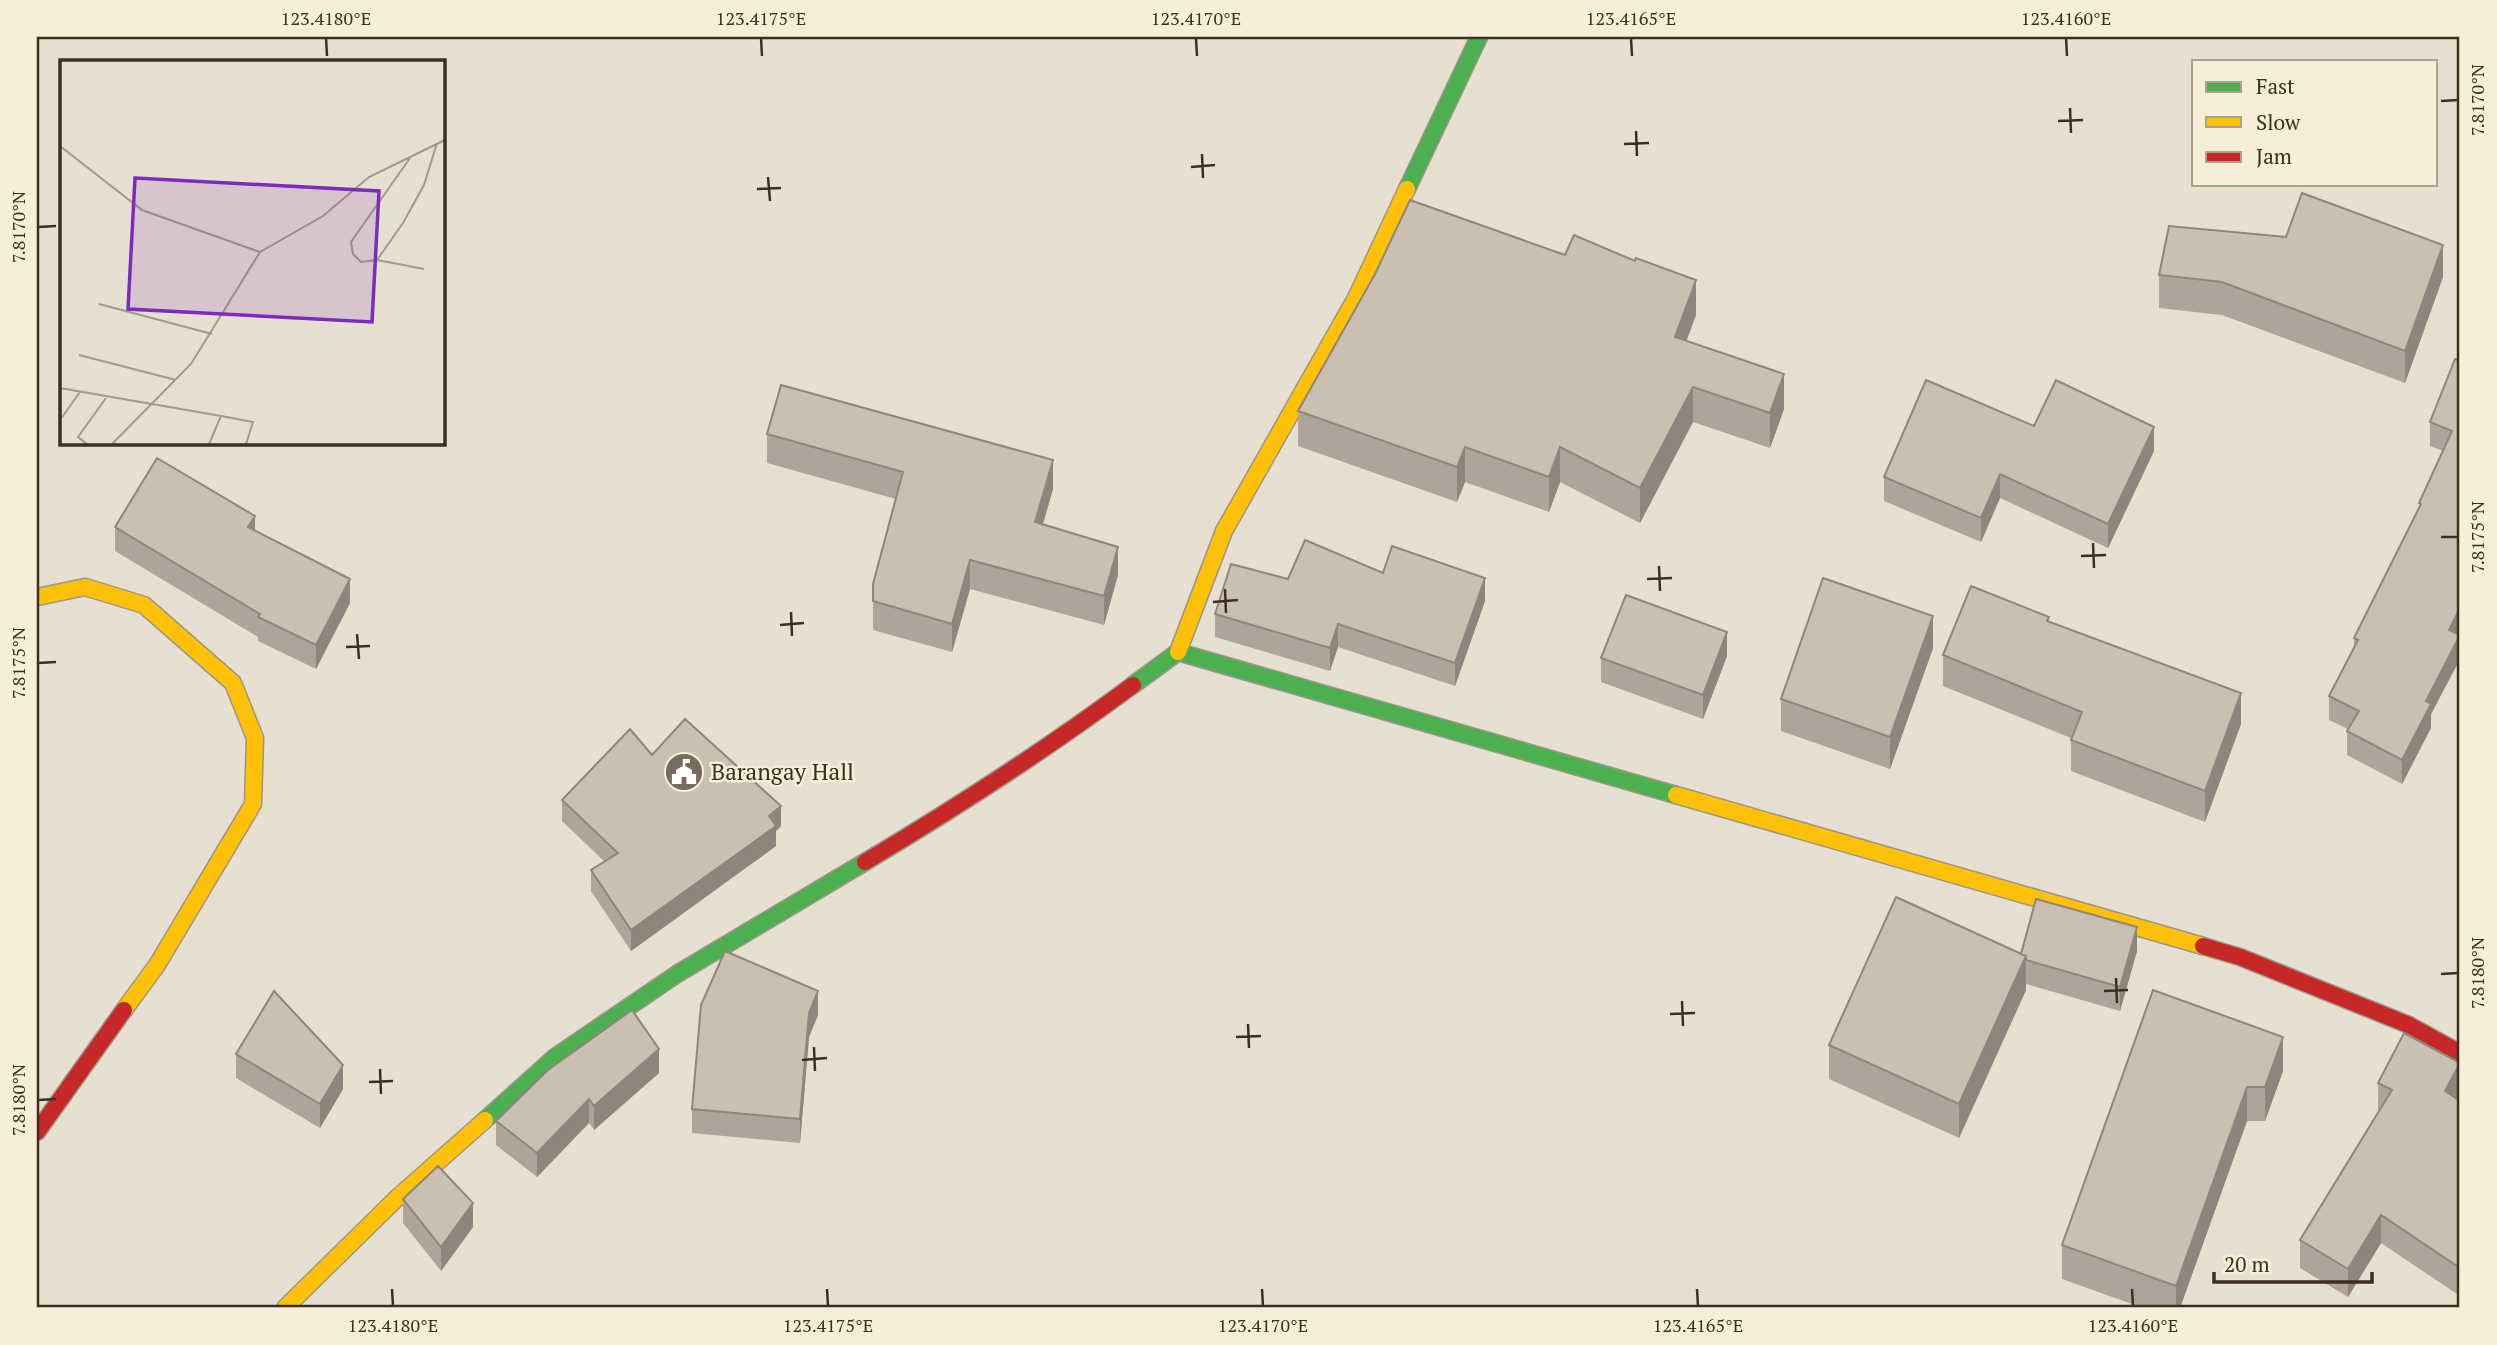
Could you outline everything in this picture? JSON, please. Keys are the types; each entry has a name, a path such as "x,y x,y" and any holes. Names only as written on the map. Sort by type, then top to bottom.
{"main road":[{"path":"285,1308 398,1197 555,1057 677,974 944,815 1074,729 1178,653 1224,531 1356,298 1479,37"},
{"path":"37,597 85,587 144,605 233,683 255,738 253,804 157,965 37,1132"},
{"path":"1178,653 2240,957 2409,1025 2460,1053"}],"building":[{"path":"2302,193 2443,245 2405,351 2222,282 2159,275 2169,226 2286,237"},
{"path":"1410,200 1565,255 1574,235 1635,261 1636,258 1696,280 1675,337 1784,374 1770,413 1693,387 1640,488 1560,447 1549,477 1465,447 1457,467 1298,411 1375,274"},
{"path":"2455,359 2460,361 2460,608 2449,630 2460,635 2426,701 2431,704 2402,760 2347,731 2359,711 2329,696 2358,640 2354,638 2421,504 2419,503 2452,431 2430,422"},
{"path":"1926,380 2034,426 2056,380 2154,427 2108,524 2000,474 1981,518 1884,477"},
{"path":"781,385 1053,460 1035,522 1118,547 1104,596 970,560 952,624 873,601 873,584 903,472 767,434"},
{"path":"157,458 255,516 248,527 350,579 316,645 258,617 260,614 115,527"},
{"path":"1305,540 1383,573 1392,546 1485,578 1455,663 1338,624 1330,648 1215,614 1231,564 1288,579"},
{"path":"1823,578 1933,616 1890,737 1781,699"},
{"path":"1971,586 2049,617 2047,621 2241,693 2205,791 2071,740 2082,712 1943,655"},
{"path":"1626,595 1727,632 1703,695 1601,658"},
{"path":"685,719 781,806 769,816 776,826 631,930 591,870 618,853 562,800 630,729 652,755"},
{"path":"1896,897 2026,956 1959,1104 1829,1045"},
{"path":"2036,899 2137,927 2120,987 2026,960 2026,956 2021,954"},
{"path":"725,951 818,991 809,1013 800,1119 692,1109 701,1005"},
{"path":"2153,990 2283,1037 2265,1087 2247,1087 2176,1286 2062,1245"},
{"path":"274,991 343,1065 320,1104 236,1054"},
{"path":"632,1010 659,1049 594,1106 589,1099 537,1153 496,1121 548,1070"},
{"path":"2404,1033 2460,1063 2445,1091 2460,1101 2460,1268 2381,1215 2348,1269 2300,1240 2392,1090 2378,1083"},
{"path":"438,1166 473,1203 441,1247 403,1199"}],"traffic: fast":[{"path":"1407,189 1479,37"},
{"path":"1133,685 1178,652 1676,795"},
{"path":"485,1120 555,1057 677,974 865,862"}],"traffic: slow":[{"path":"1178,652 1224,531 1356,298 1407,189"},
{"path":"37,597 85,587 144,605 233,683 255,738 253,804 157,965 124,1010"},
{"path":"1676,795 2203,946"},
{"path":"285,1308 398,1197 485,1120"}],"traffic: jam":[{"path":"865,862 1001,777 1133,685"},
{"path":"2203,946 2240,957 2409,1025 2460,1053"},
{"path":"37,1132 124,1010"}],"place":[{"name":"Barangay Hall","path":"684,772"}]}
